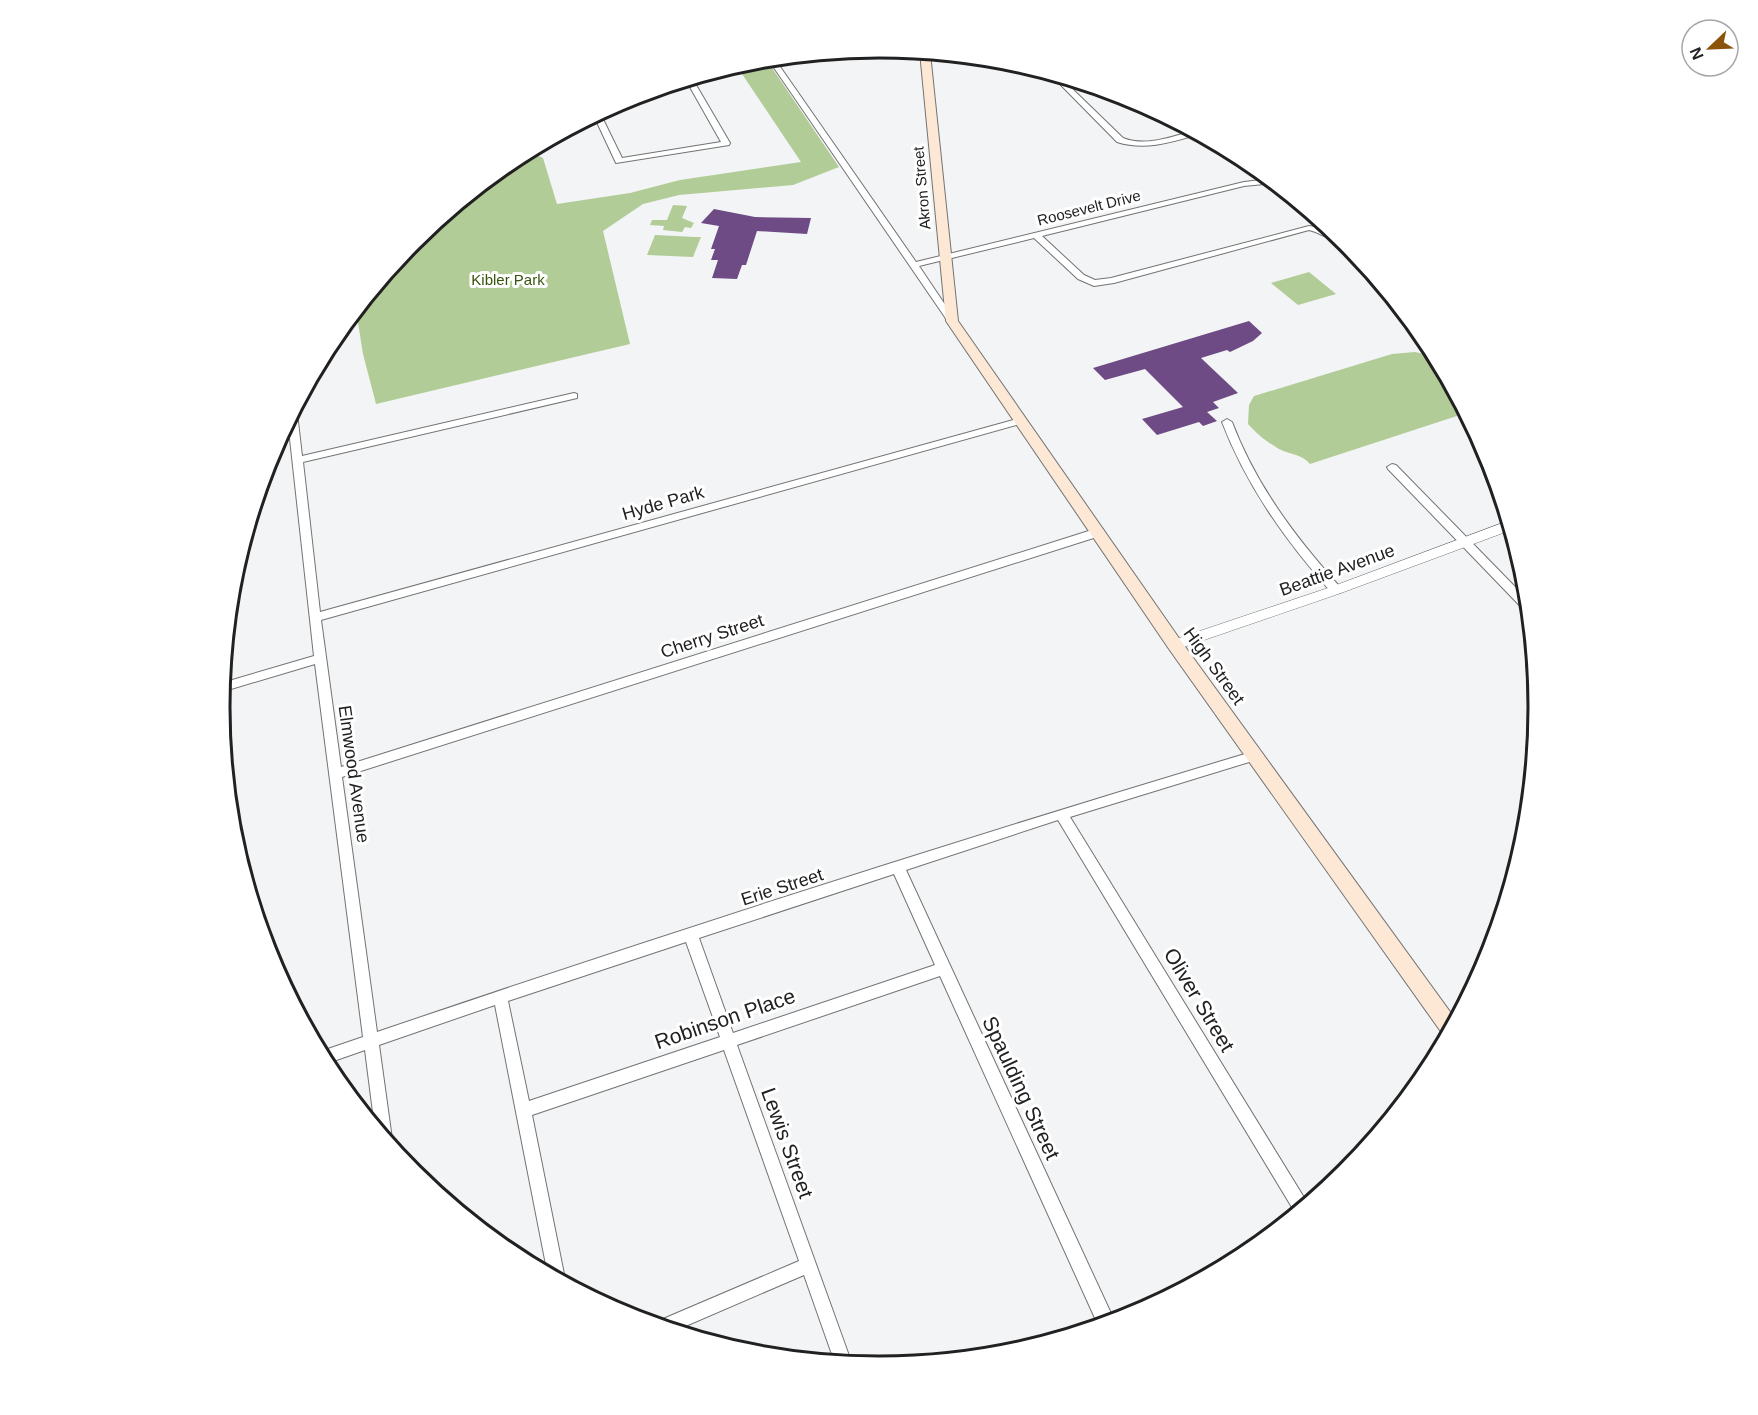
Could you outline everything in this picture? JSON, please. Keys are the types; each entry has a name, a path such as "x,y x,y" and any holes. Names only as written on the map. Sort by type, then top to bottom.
{"main road":[{"name":"Akron Street","path":"926,60 952,321"},
{"name":"High Street","path":"952,321 1175,645 1446,1022"}],"street":[{"path":"776,67 952,321"},
{"path":"600,121 619,161 726,143 693,86"},
{"path":"1066,86 1120,140 1130,145 1149,144 1186,135"},
{"name":"Roosevelt Drive","path":"914,265 1244,184 1260,182"},
{"path":"1036,235 1081,277 1094,283 1122,278 1316,228"},
{"path":"298,460 574,396"},
{"name":"Hyde Park","path":"316,617 1020,421"},
{"path":"1227,422 1240,454 1268,504 1308,560 1336,591"},
{"name":"Elmwood Avenue","path":"294,427 320,658 382,1125"},
{"path":"1392,467 1518,597"},
{"name":"Beattie Avenue","path":"1175,645 1336,591 1502,528"},
{"name":"Cherry Street","path":"335,774 1099,532"},
{"path":"231,685 320,658"},
{"name":"Erie Street","path":"331,1055 500,997 1060,814 1255,756"},
{"name":"Oliver Street","path":"1060,814 1298,1202"},
{"name":"Spaulding Street","path":"898,868 1103,1316"},
{"name":"Lewis Street","path":"691,936 841,1355"},
{"name":"Robinson Place","path":"522,1111 943,969"},
{"path":"500,997 554,1270"},
{"path":"674,1323 808,1265"}],"green space":[{"name":"Kibler Park","path":"772,68 839,167 793,185 679,195 643,204 603,231 630,344 376,404 363,354 358,321 391,280 451,220 484,193 538,156 543,158 557,204 630,193 680,180 801,162 742,74"},
{"path":"673,205 687,206 682,218 694,223 691,228 685,227 682,232 663,230 664,226 650,225 652,220 667,220"},
{"path":"655,235 701,237 693,257 647,255"},
{"path":"1309,272 1336,294 1298,305 1271,283"},
{"path":"1392,354 1423,354 1459,415 1310,464 1300,456 1275,446 1248,424 1249,405 1254,396"}],"building":[{"path":"714,209 755,217 811,218 807,234 757,231 746,265 742,265 737,279 712,278 718,260 711,260 715,249 711,249 719,226 701,223"},
{"path":"1249,321 1262,333 1253,341 1230,352 1227,350 1201,358 1238,393 1213,402 1219,408 1207,412 1217,421 1203,426 1199,422 1157,435 1142,419 1183,407 1145,369 1105,380 1093,368"}]}
